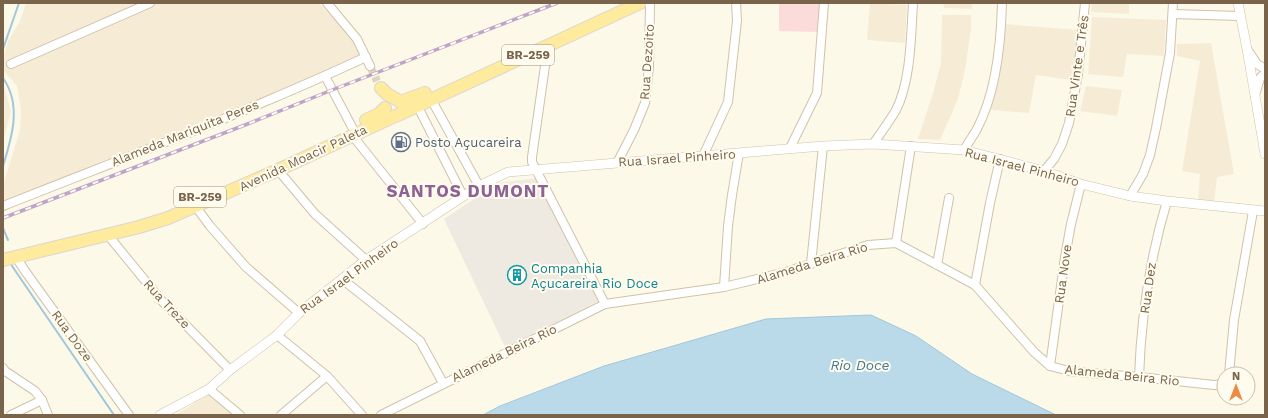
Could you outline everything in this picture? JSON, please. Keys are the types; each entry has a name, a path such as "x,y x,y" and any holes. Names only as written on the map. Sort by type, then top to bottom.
{"main road":[{"name":"BR-259","path":"398,101 422,94 622,3"},
{"name":"Avenida Moacir Paleta","path":"3,252 113,226 173,209 352,131 397,115 640,3"},
{"path":"379,84 388,94 398,101 401,110 397,115 390,115 385,107 384,97 379,84"},
{"path":"385,107 388,101 398,101"},
{"name":"Avenida Moacir Paleta","path":"3,260 139,227 168,218 278,170 352,131 379,114 385,107"}],"street":[{"path":"327,3 357,39 370,66"},
{"name":"Rua Dezoito","path":"617,163 646,103 649,68 650,3"},
{"path":"703,156 728,102 737,21 736,3"},
{"path":"790,148 817,93 824,3"},
{"path":"873,144 896,109 904,86 910,52 913,3"},
{"path":"964,150 977,129 988,103 997,61 1002,3"},
{"name":"Rua Vinte e Três","path":"1044,171 1054,159 1062,144 1069,123 1078,74 1085,3"},
{"path":"1130,196 1143,174 1150,155 1170,53 1173,3"},
{"path":"1238,3 1265,154"},
{"path":"11,64 146,4"},
{"path":"1173,14 1240,16"},
{"path":"548,45 532,162 605,304"},
{"path":"1247,49 1257,64 1265,69"},
{"name":"Alameda Mariquita Peres","path":"3,206 200,128 325,76 366,57"},
{"path":"1255,96 1260,78 1265,73"},
{"path":"325,76 352,131 423,224"},
{"path":"430,99 479,186"},
{"path":"417,105 463,196"},
{"name":"Rua Israel Pinheiro","path":"160,415 174,412 209,388 230,370 277,335 298,313 366,260 479,186 508,172 790,148 873,144 964,150 1044,171 1081,184 1130,196 1254,211 1265,211"},
{"path":"811,264 823,146"},
{"path":"896,243 911,146"},
{"path":"724,287 728,226 739,153"},
{"path":"976,285 990,203 1000,160"},
{"path":"278,170 315,214 366,260"},
{"name":"Rua Nove","path":"1050,366 1064,257 1081,184"},
{"path":"937,265 949,198"},
{"name":"Rua Dez","path":"1139,377 1142,333 1149,278 1156,238 1167,201"},
{"path":"196,206 210,226 246,267 298,313"},
{"path":"1230,366 1234,320 1254,211"},
{"name":"Rua Treze","path":"107,234 161,300 230,370"},
{"name":"Alameda Beira Rio","path":"381,415 605,304 724,287 786,272 868,245 896,243 976,285 1034,352 1050,366 1090,374 1216,385"},
{"name":"Rua Doze","path":"16,256 24,271 128,415"},
{"path":"342,279 420,341 443,383"},
{"path":"277,335 327,376 362,415"},
{"path":"3,368 5,371 35,391 42,400 48,415"},
{"path":"281,415 327,376"},
{"path":"209,388 240,415"},
{"path":"11,415 42,400"}],"shaded area":[{"path":"26,3 319,3 351,38 364,56 310,84 3,200 3,186 20,130 21,110 17,86 3,70 3,59 8,41 20,21"},
{"path":"779,3 821,3 818,32 779,31"},
{"path":"870,3 907,5 905,43 867,40"},
{"path":"943,3 972,3 972,9 944,8"},
{"path":"1092,3 1129,3 1129,14 1091,12"},
{"path":"942,15 971,15 971,29 965,70 958,99 940,140 918,139 941,63"},
{"path":"1092,17 1166,20 1164,56 1127,54 1123,77 1088,74"},
{"path":"1005,24 1079,30 1077,57 1072,80 1036,75 1029,113 991,110 1004,42"},
{"path":"1211,43 1234,174 1217,177 1214,202 1198,201 1200,174 1182,171 1200,61 1177,56 1177,44"},
{"path":"3,83 11,111 3,142"},
{"path":"1086,86 1122,90 1117,116 1080,111"},
{"name":"Companhia Açucareira Rio Doce","path":"538,178 600,300 506,349 444,219 498,183"},
{"path":"210,394 236,415 175,415"}],"water":[{"name":"Rio Doce","path":"871,315 916,336 972,374 1056,415 483,415 500,406 604,366 766,319"}],"waterway":[{"path":"3,49 19,3"},
{"path":"3,78 9,88 14,110 12,133 3,166"},
{"path":"3,228 8,240"},
{"path":"11,263 114,415"}],"tunnel":[{"path":"370,66 377,81"}],"railway":[{"path":"3,218 557,3"}],"place":[{"name":"Posto Açucareira","path":"401,142"},
{"name":"Companhia Açucareira Rio Doce","path":"517,275"}],"district":[{"name":"SANTOS DUMONT","path":"468,191"}]}
